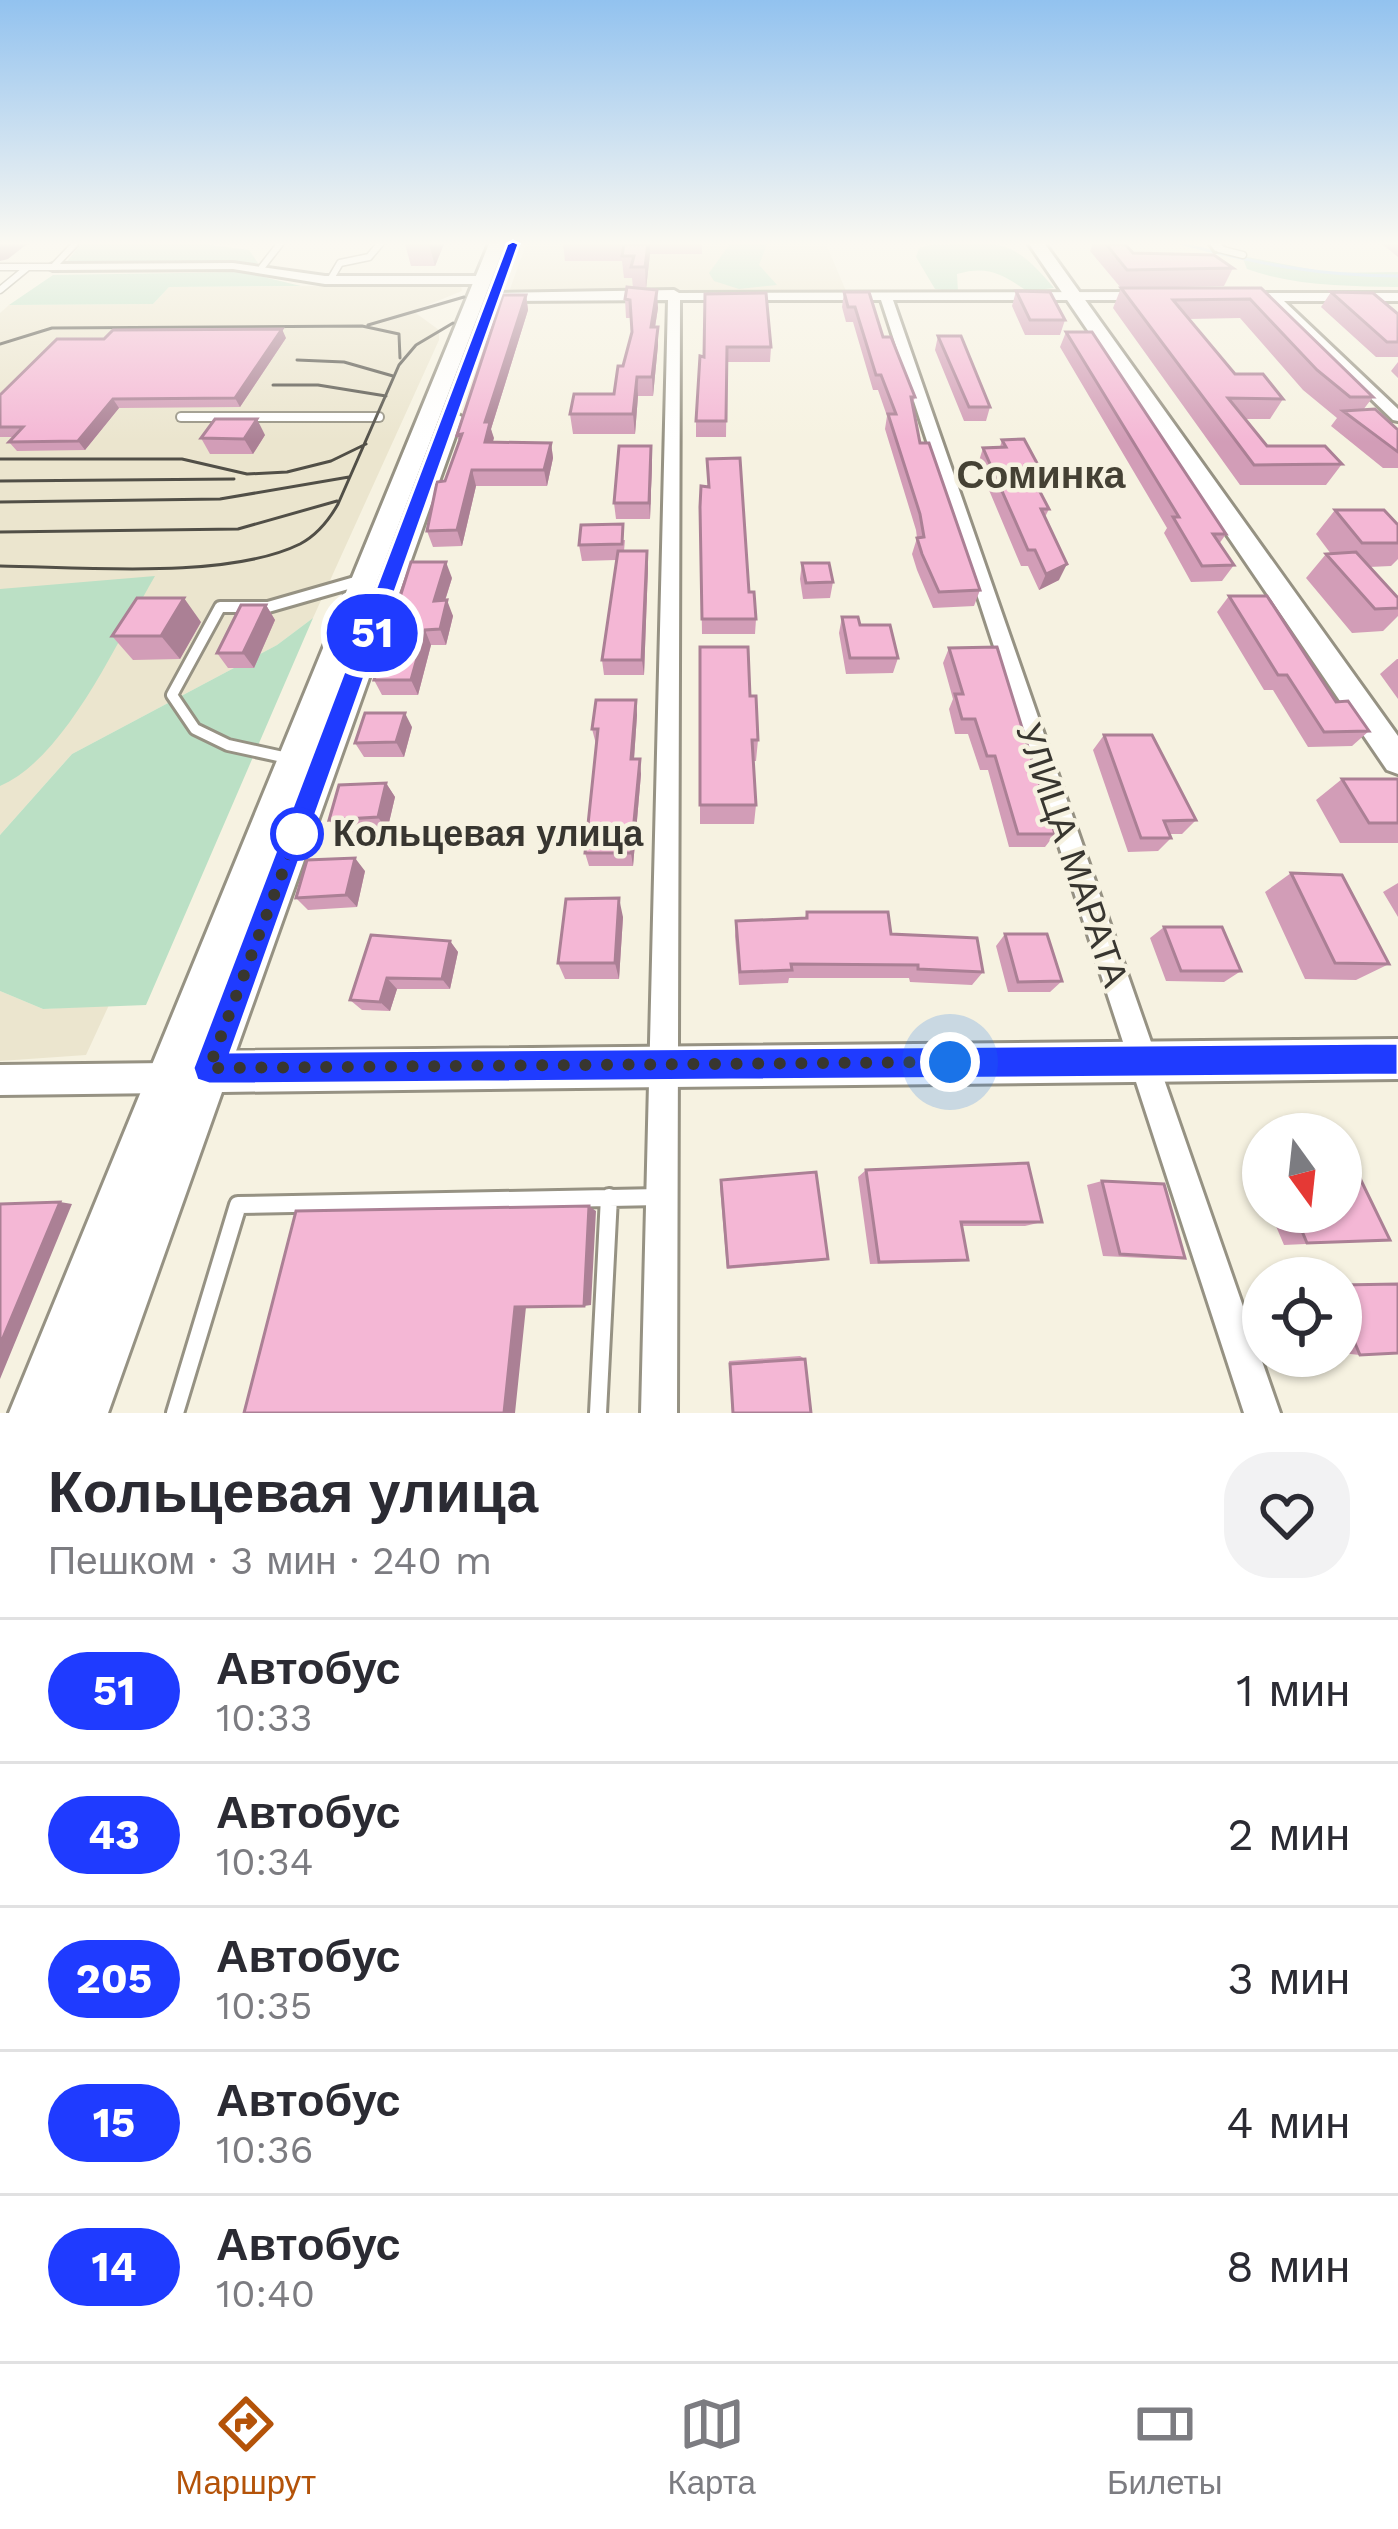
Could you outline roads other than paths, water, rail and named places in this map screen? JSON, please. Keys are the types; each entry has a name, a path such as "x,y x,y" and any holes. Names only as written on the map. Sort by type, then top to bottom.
{"main road":[{"path":"82,1413 188,1073 294,760 479,310"},
{"path":"35,1413 188,1073 480,310"},
{"path":"1081,310 1398,761"},
{"path":"188,1073 1398,1059"}],"street":[{"path":"659,1413 674,310"},
{"name":"УЛИЦА МАРАТА","path":"890,310 1262,1413"},
{"path":"1286,310 1398,417"},
{"path":"0,1080 188,1073"}],"lane":[{"path":"182,417 379,417"},
{"path":"294,760 228,745 195,729 172,695 220,607 268,607 365,579"},
{"path":"175,1413 238,1204 663,1196"},
{"path":"598,1413 609,1197"}],"tram line":[{"path":"368,325 420,310"},
{"path":"385,396 399,365 416,345 453,323"},
{"path":"0,344 52,328 362,326 399,334 400,358"},
{"path":"297,360 344,362 393,376"},
{"path":"273,385 318,385 385,396"},
{"path":"364,445 385,396"},
{"path":"0,459 182,459 247,474 287,472 331,461 364,445"},
{"path":"0,566 195,567 270,555 300,544 322,527 338,504 364,445"},
{"path":"0,502 220,499 349,477"},
{"path":"0,481 234,479"},
{"path":"0,532 238,529 337,501"}],"place":[{"name":"Кольцевая улица","path":"297,834"}],"district":[{"name":"Соминка","path":"1041,474"}]}
